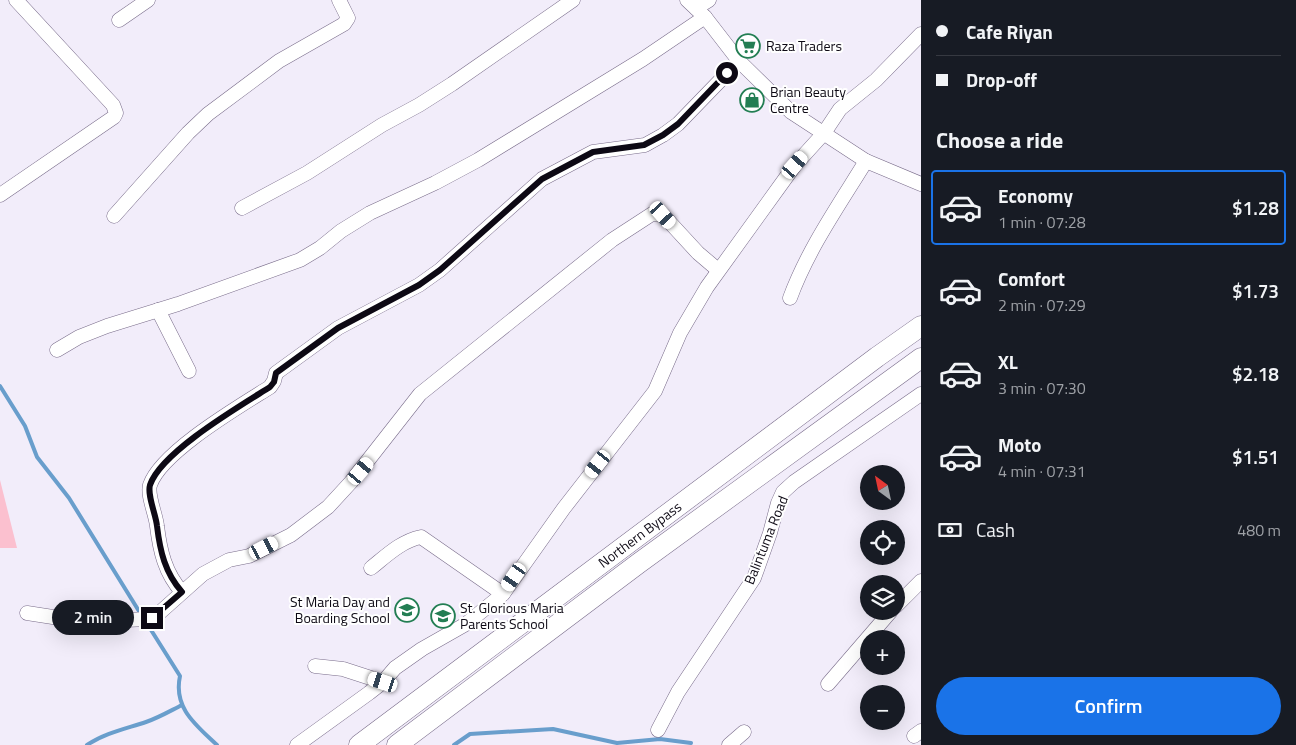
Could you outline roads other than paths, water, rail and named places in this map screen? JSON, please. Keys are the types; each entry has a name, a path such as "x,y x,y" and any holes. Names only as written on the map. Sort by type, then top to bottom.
{"highway":[{"name":"Northern Bypass","path":"360,745 921,326"},
{"name":"Northern Bypass","path":"397,745 638,563 921,358"}],"street":[{"path":"0,195 114,117 116,113 113,105 16,0"},
{"path":"119,20 148,0"},
{"path":"114,216 188,133 208,114 280,61 344,24 348,18 339,0"},
{"path":"242,208 307,173 382,125 427,100 572,0"},
{"path":"57,350 107,326 300,260 320,248 341,231 370,214 478,160 643,59 696,9 709,0"},
{"path":"696,9 739,61 791,112 866,161 921,184"},
{"path":"292,744 383,682 395,668 422,649 466,624 503,594 564,508 655,391 680,333 718,270 795,165 824,133 840,109 876,80 921,34"},
{"path":"182,592 170,576 161,553 150,491 150,485 170,455 224,416 270,387 274,382 276,373 338,328 419,285 440,270 542,179 593,152 644,145 663,135 678,124 739,61"},
{"path":"790,298 797,278 810,254 866,161"},
{"path":"27,613 77,622 147,619 158,615 204,574 229,560 249,556 291,535 328,507 371,459 420,394 612,240 652,214 663,215 698,253 718,270"},
{"path":"158,310 189,371"},
{"name":"Balintuma Road","path":"658,730 678,692 754,578 783,492 794,482 921,394"},
{"path":"371,568 400,546 420,537 503,594"},
{"path":"905,597 921,581"},
{"path":"828,684 883,620"},
{"path":"315,666 343,669 383,682"},
{"path":"729,745 744,732"}],"waterway":[{"path":"0,386 25,426 37,457 69,498 142,616"},
{"path":"146,622 180,676 179,687 183,707 194,723 217,745"},
{"path":"87,745 108,734 146,722 182,705"},
{"path":"454,745 470,734 553,729 617,743 660,739 691,743"}],"place":[{"name":"Raza Traders","path":"748,46"},
{"name":"Brian Beauty Centre","path":"752,100"},
{"name":"St Maria Day and Boarding School","path":"407,610"},
{"name":"St. Glorious Maria Parents School","path":"443,616"}]}
